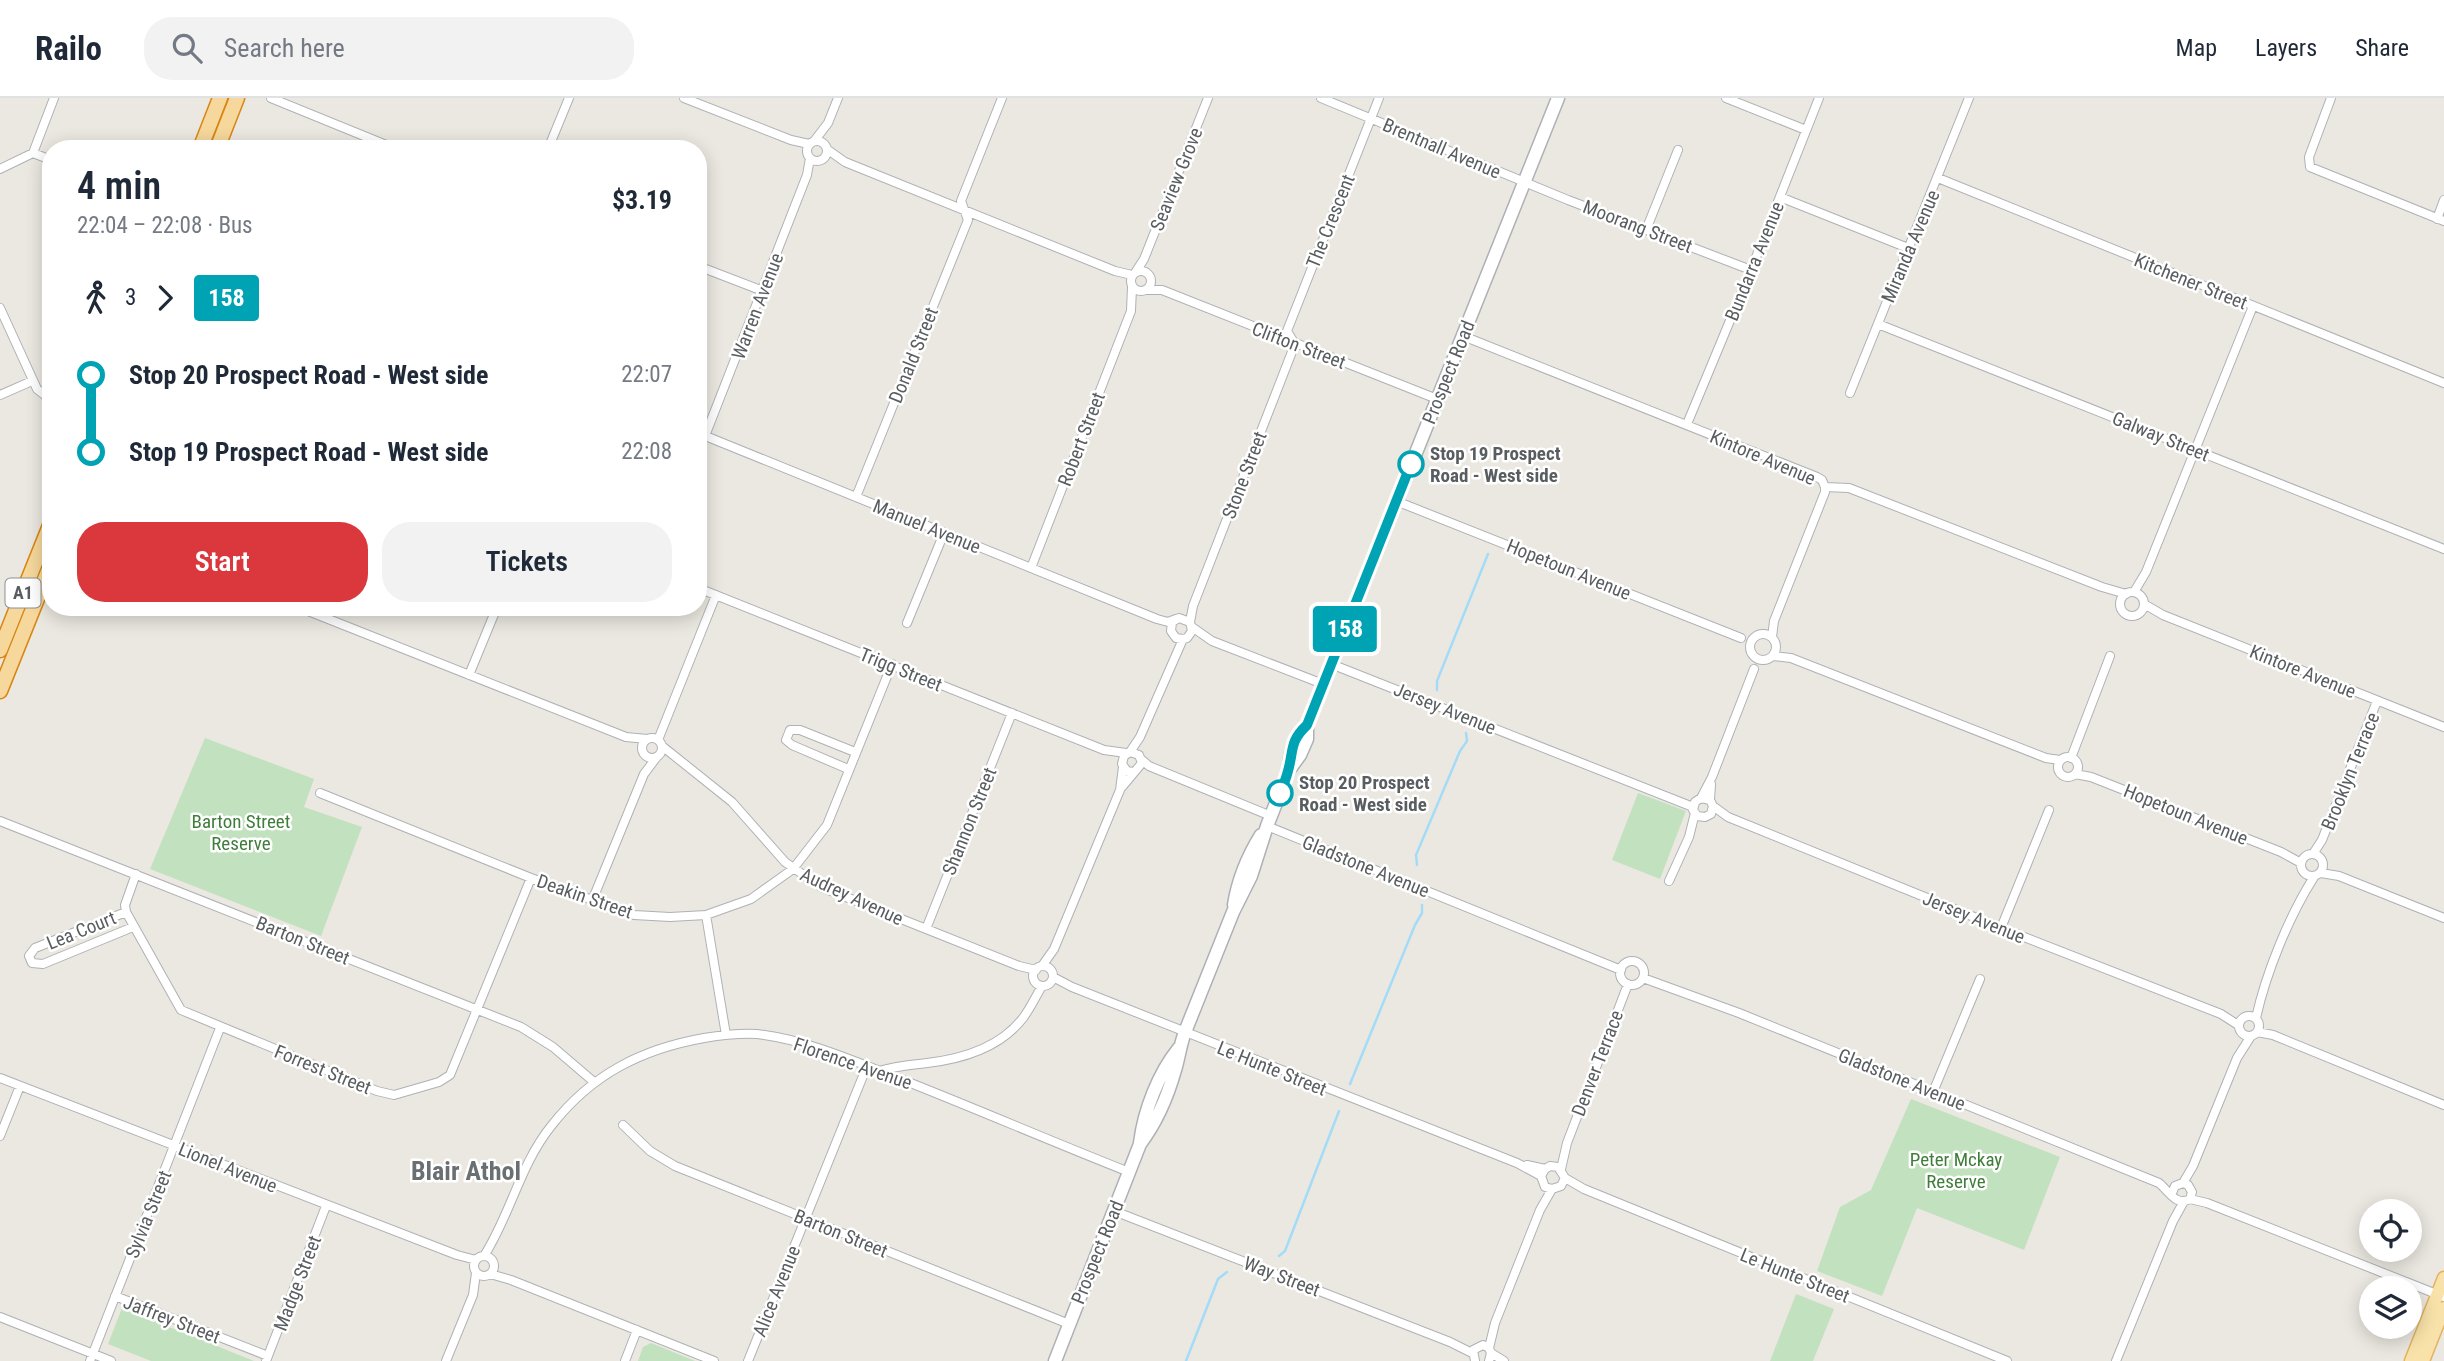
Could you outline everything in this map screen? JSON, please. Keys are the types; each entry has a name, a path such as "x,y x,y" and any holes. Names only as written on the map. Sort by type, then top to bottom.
{"highway":[{"path":"204,140 220,98"},
{"path":"221,140 237,98"},
{"name":"A1","path":"0,650 42,545"},
{"name":"A1","path":"0,691 5,665 42,584"}],"main road":[{"name":"Prospect Road","path":"1055,1361 1140,1144 1152,1129 1176,1068 1185,1032 1233,912 1248,885 1289,770 1307,739 1307,725 1323,684 1559,98"},
{"path":"2411,1361 2441,1295 2444,1279"},
{"path":"2423,1361 2444,1308"}],"street":[{"path":"0,169 33,153 54,98"},
{"path":"271,98 374,140"},
{"path":"552,140 569,98"},
{"path":"684,98 1115,271 1144,290"},
{"name":"Warren Avenue","path":"707,423 763,290 807,175 813,152 838,98"},
{"name":"Donald Street","path":"856,497 968,219 961,201 1002,98"},
{"name":"Seaview Grove","path":"1132,280 1144,260 1208,98"},
{"name":"Brentnall Avenue","path":"1321,98 1524,182"},
{"name":"The Crescent","path":"1295,344 1287,331 1379,98"},
{"path":"1726,98 1806,130"},
{"name":"Bundarra Avenue","path":"1686,424 1819,98"},
{"name":"Miranda Avenue","path":"1850,393 1969,98"},
{"path":"2331,98 2309,158 2309,166 2440,220 2444,200"},
{"name":"Warren Avenue","path":"827,147 828,123"},
{"path":"813,152 827,147"},
{"path":"813,152 827,147"},
{"path":"827,147 845,162"},
{"path":"1646,230 1678,150"},
{"path":"33,153 42,156"},
{"name":"Kitchener Street","path":"1938,178 2444,383"},
{"name":"Moorang Street","path":"1524,182 1751,270"},
{"path":"1780,197 1908,248"},
{"path":"1144,260 1149,276"},
{"path":"707,269 763,290"},
{"path":"1132,280 1143,271 1149,276"},
{"name":"Clifton Street","path":"1149,276 1162,290"},
{"name":"Robert Street","path":"1031,568 1131,311 1150,285 1149,276"},
{"name":"Robert Street","path":"1131,311 1132,280"},
{"name":"Clifton Street","path":"1144,290 1162,290 1437,399"},
{"path":"2146,572 2127,595 2122,610 2128,615 2134,615 2143,605 2146,572 2253,306"},
{"path":"0,308 32,381 42,393"},
{"name":"Galway Street","path":"1878,324 2444,549"},
{"name":"Kintore Avenue","path":"1463,336 1817,477 1825,487 1849,488 2127,595"},
{"name":"Stone Street","path":"1185,621 1295,344"},
{"path":"0,395 32,381"},
{"name":"Manuel Avenue","path":"707,437 1157,619 1168,622 1185,621"},
{"path":"1752,652 1767,638 1825,487"},
{"name":"Hopetoun Avenue","path":"1396,501 1741,638 1767,638"},
{"path":"906,623 944,533"},
{"name":"Trigg Street","path":"707,592 1104,750 1134,755 1149,766 1269,821"},
{"path":"593,901 716,595"},
{"path":"2127,595 2143,605"},
{"name":"Kintore Avenue","path":"2143,605 2444,727"},
{"path":"321,616 626,737 656,746"},
{"path":"469,675 493,616"},
{"name":"Manuel Avenue","path":"1157,619 1179,636"},
{"path":"1179,636 1172,622 1185,621 1212,641"},
{"path":"879,1071 929,1063 983,1049 1000,1040 1023,1018 1043,977 1120,790 1136,771 1134,755 1173,659 1185,621"},
{"path":"1179,636 1212,641 1323,684"},
{"name":"Hopetoun Avenue","path":"1741,638 1752,652"},
{"path":"1767,638 1769,658"},
{"path":"1767,638 1791,658 2059,764 2064,777 2076,771 2071,758 2110,656"},
{"path":"1752,652 1769,658 1791,658"},
{"path":"1669,881 1689,837 1754,668 1752,652"},
{"path":"1754,668 1769,658"},
{"name":"Deakin Street","path":"320,793 531,878 634,915 706,915 751,899 793,869 827,825 892,664"},
{"name":"Jersey Avenue","path":"1331,664 1676,799 1702,804 2001,929 2249,1025 2444,1105"},
{"name":"Brooklyn Terrace","path":"2116,1361 2377,701"},
{"name":"Shannon Street","path":"926,929 1012,713"},
{"path":"848,769 792,745 786,740 790,730 800,730 855,752"},
{"path":"626,737 647,757 656,746"},
{"path":"644,774 642,745 656,746"},
{"name":"Audrey Avenue","path":"656,746 680,759 732,802 793,869 821,887 1185,1032"},
{"name":"Trigg Street","path":"1104,750 1127,771 1160,771"},
{"path":"1120,790 1122,765 1134,755"},
{"path":"2059,764 2071,758"},
{"name":"Hopetoun Avenue","path":"2076,771 2314,863 2339,876 2444,918"},
{"path":"1689,837 1707,817 1702,804"},
{"name":"Jersey Avenue","path":"1702,804 1707,817 1728,817"},
{"path":"2001,929 2049,810"},
{"name":"Barton Street","path":"0,821 478,1009 553,1047 594,1082"},
{"name":"Gladstone Avenue","path":"1269,821 1621,970"},
{"name":"Brooklyn Terrace","path":"2301,898 2304,874 2314,863"},
{"path":"126,912 125,905 136,874"},
{"name":"Forrest Street","path":"126,912 181,1010 377,1091 394,1095 439,1082 450,1075 531,878"},
{"name":"Lea Court","path":"126,912 35,948 29,956 32,963 43,964 133,927"},
{"path":"706,915 726,1035"},
{"path":"1637,962 1643,968 1643,978 1638,983 1628,984 1621,978 1621,970 1626,963 1637,962"},
{"name":"Gladstone Avenue","path":"1643,978 1739,1013 2441,1295"},
{"path":"1933,1092 1980,978"},
{"name":"Denver Terrace","path":"1554,1174 1628,984"},
{"name":"Sylvia Street","path":"91,1357 220,1028"},
{"name":"Le Hunte Street","path":"1185,1032 1517,1163 1554,1174 1584,1189 2007,1361"},
{"name":"Florence Avenue","path":"446,1361 522,1172 552,1125 594,1082 631,1060 669,1044 726,1035 756,1034 813,1045 1129,1172"},
{"name":"Alice Avenue","path":"748,1361 867,1066"},
{"name":"Lionel Avenue","path":"0,1078 457,1255 511,1280 714,1361"},
{"path":"0,1136 20,1086"},
{"name":"Barton Street","path":"623,1125 650,1151 675,1166 1069,1324"},
{"path":"1476,1352 1495,1323 1554,1174"},
{"path":"1549,1188 1554,1174"},
{"name":"Madge Street","path":"267,1359 327,1206"},
{"name":"Way Street","path":"1114,1210 1476,1352 1490,1354"},
{"name":"Jaffrey Street","path":"115,1296 267,1359"},
{"path":"0,1317 91,1357 111,1361"},
{"path":"1495,1323 1490,1354 1504,1361"},
{"path":"625,1361 637,1330"}],"green space":[{"name":"Barton Street Reserve","path":"205,738 314,779 304,807 362,827 321,936 150,869"},
{"path":"1638,793 1686,811 1660,879 1612,860"},
{"name":"Peter Mckay Reserve","path":"1911,1099 2060,1157 2024,1250 1917,1208 1882,1296 1817,1271 1840,1207 1871,1190"},
{"path":"1796,1294 1834,1309 1813,1361 1770,1361"},
{"path":"122,1308 254,1361 151,1361 108,1344"},
{"path":"651,1343 695,1361 638,1361 643,1347"}],"waterway":[{"path":"1437,690 1437,681 1488,554"},
{"path":"1417,865 1416,855 1460,751 1467,741 1466,733"},
{"path":"1350,1084 1422,913 1422,905"},
{"path":"1279,1256 1285,1251 1339,1111"},
{"path":"1186,1361 1218,1279 1227,1272"}],"bus line":[{"name":"158","path":"1280,793 1289,770 1290,750 1297,735 1307,725 1411,464"}],"place":[{"name":"Stop 19 Prospect Road - West side","path":"1411,464"},
{"name":"Stop 20 Prospect Road - West side","path":"1280,793"}],"district":[{"name":"Blair Athol","path":"466,1171"}]}
